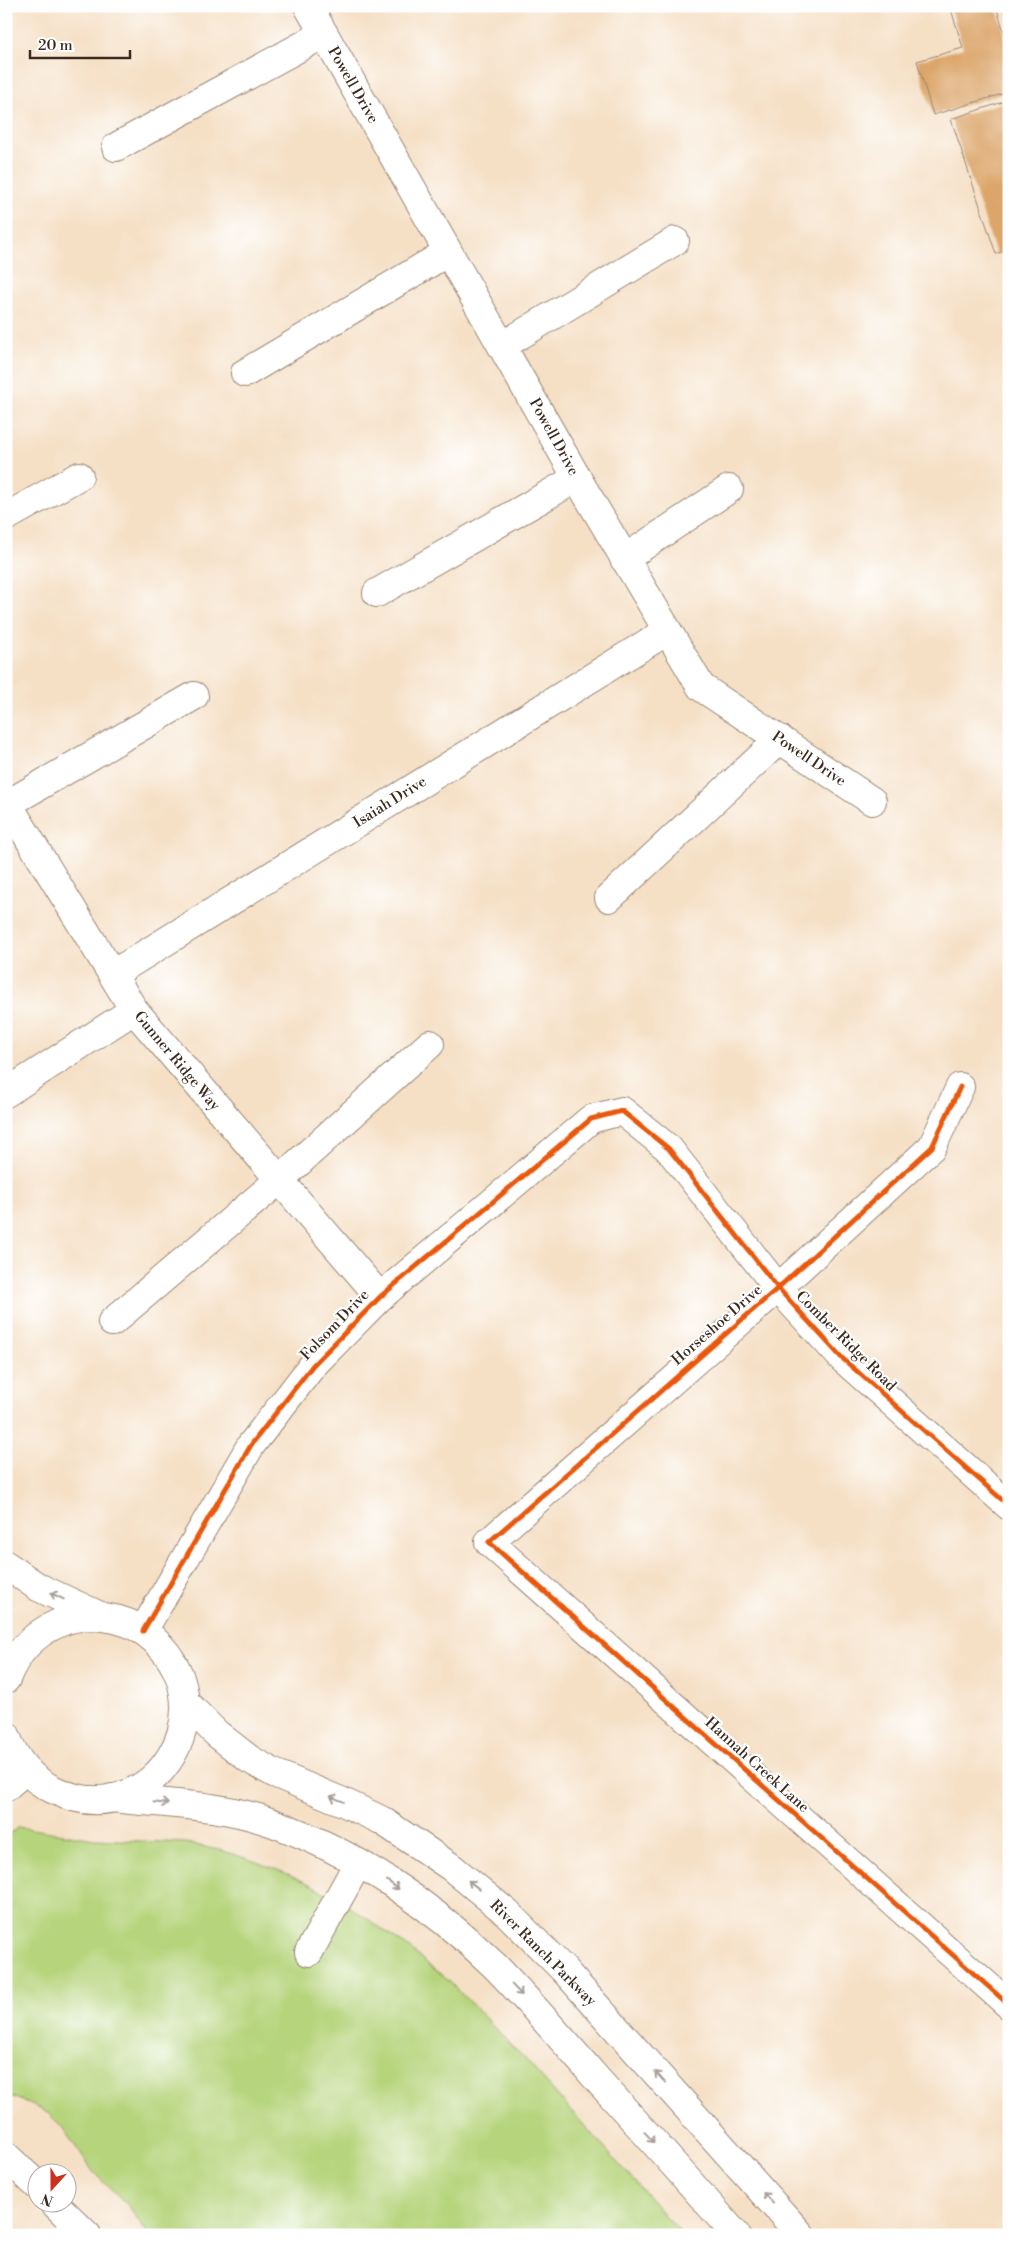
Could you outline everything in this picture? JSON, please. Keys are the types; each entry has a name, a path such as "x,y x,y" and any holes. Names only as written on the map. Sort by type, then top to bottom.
{"street":[{"name":"Powell Drive","path":"308,6 577,478 701,687 872,801"},
{"path":"116,147 324,34"},
{"path":"502,346 675,241"},
{"path":"245,373 448,252"},
{"path":"6,518 79,476"},
{"path":"377,593 577,478"},
{"path":"624,559 729,489"},
{"name":"Isaiah Drive","path":"113,974 667,631"},
{"path":"7,803 194,696"},
{"path":"609,898 780,739"},
{"name":"Gunner Ridge Way","path":"7,803 134,1010 278,1181 380,1297"},
{"path":"6,1093 134,1010"},
{"path":"112,1322 278,1181 430,1044"},
{"name":"Horseshoe Drive","path":"489,1542 778,1288 932,1147 960,1087"},
{"name":"Comber Ridge Road","path":"622,1110 669,1150 778,1288 842,1358 1009,1506"},
{"name":"Folsom Drive","path":"143,1631 251,1445 313,1365 380,1297 591,1119 622,1110"},
{"name":"Hannah Creek Lane","path":"489,1542 1009,2005"},
{"path":"6,1565 38,1586 101,1617 130,1624 143,1631 168,1654 182,1685 185,1702 185,1715 180,1740 167,1763 148,1782 125,1794 112,1798 99,1800 72,1797 16,1778 12,1750 6,1735"},
{"path":"6,1679 11,1667 26,1645 48,1628 74,1618 101,1617"},
{"name":"River Ranch Parkway","path":"185,1702 216,1733 249,1759 274,1773 344,1802 381,1820 451,1868 507,1913 564,1970 801,2235"},
{"path":"112,1798 231,1811 272,1822 310,1838 386,1879 444,1922 494,1966 538,2012 736,2235"},
{"path":"309,1952 358,1863"},
{"path":"6,2156 28,2177"},
{"path":"65,2214 87,2235"}],"green space":[{"path":"18,1827 95,1839 186,1843 223,1851 288,1874 312,1885 358,1912 406,1946 450,1982 525,2059 682,2235 149,2235 128,2205 94,2173 62,2127 49,2114 29,2103 6,2095 6,1837"}],"building":[{"path":"950,6 996,6 1009,49 1009,92 933,115 917,61 963,48"},
{"path":"1009,100 1009,249 996,254 951,119"}],"cycle path":[{"path":"960,1087 932,1147 778,1288 489,1542 1009,2005"},
{"path":"143,1631 251,1445 313,1365 380,1297 591,1119 622,1111 669,1149 778,1288 842,1358 1009,1506"}]}
